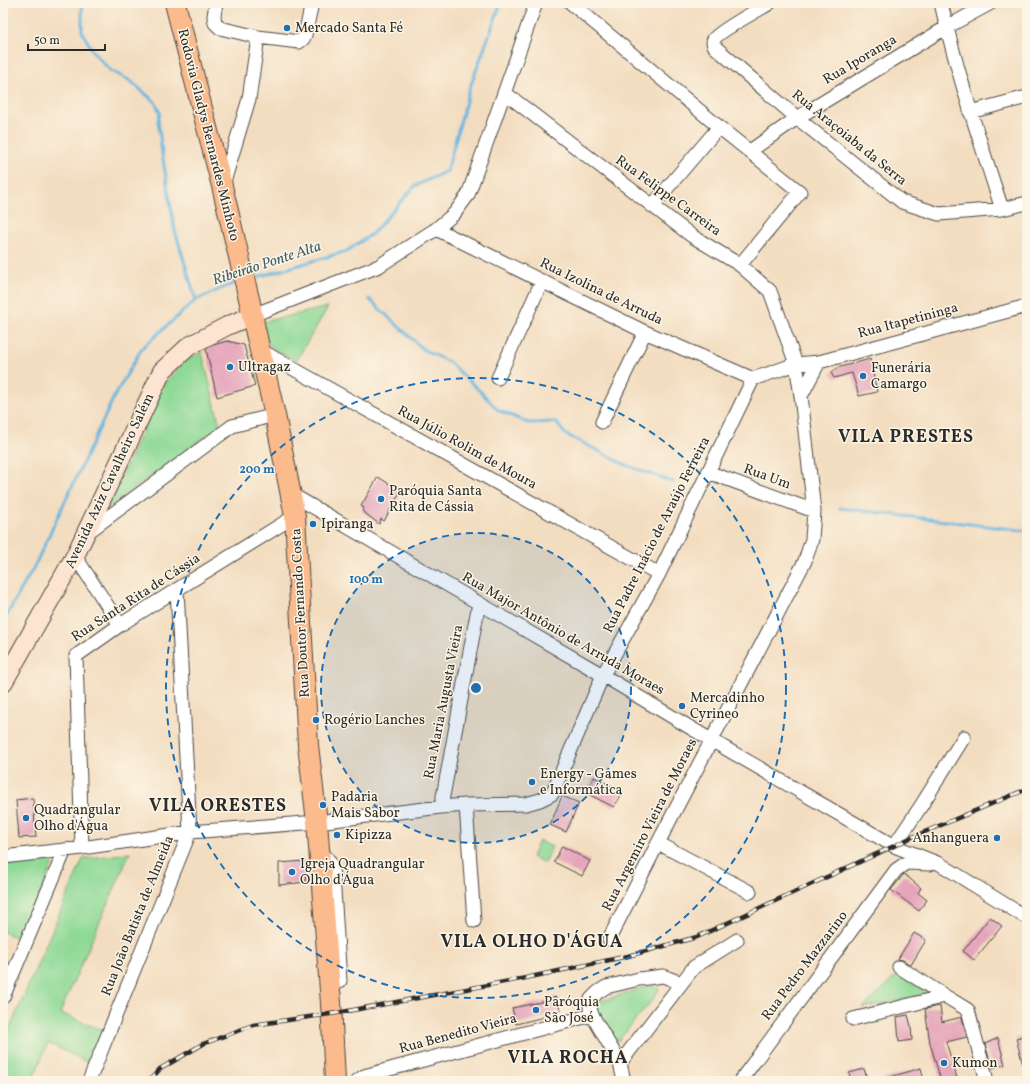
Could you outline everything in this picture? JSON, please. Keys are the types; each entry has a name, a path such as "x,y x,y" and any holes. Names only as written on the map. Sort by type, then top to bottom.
{"main road":[{"name":"Rodovia Gladys Bernardes Minhoto","path":"175,3 222,186 247,292"},
{"name":"Rua Doutor Fernando Costa","path":"247,292 292,494 295,516 308,745 320,851 332,1008 335,1081"},
{"name":"Avenida Aziz Cavalheiro Salém","path":"3,682 75,556 162,371 189,346 227,326 253,315"}],"street":[{"path":"216,3 214,16 215,23 220,28 258,37 299,42 305,35 312,3"},
{"path":"253,315 378,266 436,229 454,214 468,195 536,3"},
{"path":"571,3 719,127 800,192 740,265"},
{"name":"Rua Araçoiaba da Serra","path":"770,3 721,32 713,40 713,44 797,118 902,202 939,214 1002,210 1027,203"},
{"path":"941,3 946,27 970,112 1002,210"},
{"name":"Rua Iporanga","path":"750,151 797,118 946,27 991,3"},
{"path":"222,186 249,99 258,37"},
{"name":"Rua Felippe Carreira","path":"505,93 692,236 740,265 770,291 796,364"},
{"path":"970,112 1027,97"},
{"path":"652,206 719,127"},
{"name":"Rua Izolina de Arruda","path":"436,229 644,332 753,379"},
{"path":"498,378 542,281"},
{"name":"Rua Itapetininga","path":"796,364 818,362 1027,306"},
{"path":"602,422 644,332"},
{"name":"Rua Júlio Rolim de Moura","path":"260,350 659,574"},
{"path":"801,396 818,362"},
{"path":"753,379 796,364"},
{"name":"Rua Argemiro Vieira de Moraes","path":"609,939 805,561 812,539 814,511 796,364"},
{"name":"Rua Padre Inácio de Araújo Ferreira","path":"3,857 82,848 190,832 317,822 441,806 526,804 540,800 552,794 603,675 659,574 753,379"},
{"path":"86,533 232,426 275,415"},
{"name":"Rua Um","path":"708,472 814,511"},
{"name":"Rua Major Antônio de Arruda Moraes","path":"292,494 894,846 940,864 1027,918"},
{"name":"Rua Santa Rita de Cássia","path":"82,848 76,656 120,625 295,516"},
{"path":"75,556 120,625"},
{"name":"Rua João Batista de Almeida","path":"89,1081 190,832 177,590"},
{"name":"Rua Maria Augusta Vieira","path":"441,806 479,603"},
{"path":"896,870 900,855 894,846 964,737"},
{"path":"466,805 474,921"},
{"path":"658,843 750,892"},
{"path":"3,997 65,850"},
{"path":"320,851 328,858 331,864 333,876 340,981"},
{"path":"896,870 906,863 940,864"},
{"name":"Rua Pedro Mazzarino","path":"740,1081 896,870"},
{"path":"620,1063 694,967 738,940"},
{"path":"899,967 968,1010 987,1081"},
{"path":"624,1081 620,1063 592,1015 590,1008 591,999 606,987 639,979 663,976 681,983"},
{"path":"852,1019 945,996"},
{"name":"Rua Benedito Vieira","path":"358,1081 364,1076 592,1015"}],"green space":[{"path":"328,307 296,361 271,347 262,333 262,322"},
{"path":"202,352 220,426 106,509 164,384 185,361"},
{"path":"539,841 552,847 545,863 532,857"},
{"path":"130,853 60,1013 105,1031 89,1063 48,1043 32,1081 3,1081 3,1044 83,859"},
{"path":"55,859 21,939 3,932 3,869 5,865"},
{"path":"898,974 929,994 863,1008"},
{"path":"652,985 659,989 654,998 617,1042 592,1004"}],"building":[{"name":"Ultragaz","path":"227,341 244,345 255,386 217,397 206,349 213,345"},
{"name":"Funerária Camargo","path":"870,359 877,392 859,396 852,373 834,378 831,373 837,368"},
{"name":"Paróquia Santa Rita de Cássia","path":"378,477 401,491 384,521 381,519 379,524 362,511 364,508 361,506"},
{"path":"594,777 623,792 614,807 586,793"},
{"path":"562,796 579,803 566,832 550,825"},
{"name":"Quadrangular Olho d'Água","path":"33,798 36,837 19,838 16,800"},
{"path":"562,846 590,861 582,876 554,862"},
{"name":"Igreja Quadrangular Olho d'Água","path":"305,861 306,882 279,885 279,863"},
{"path":"904,874 921,888 918,893 927,900 919,911 891,890"},
{"path":"990,917 1002,926 974,960 963,951"},
{"path":"914,933 926,940 911,965 898,959"},
{"name":"Paróquia São José","path":"556,997 561,1011 516,1024 512,1008 541,1002"},
{"path":"940,1006 942,1022 962,1017 967,1037 946,1042 957,1078 948,1081 941,1081 930,1043 925,1009"},
{"path":"908,1015 911,1026 912,1040 899,1042 897,1017"},
{"path":"1027,1035 1027,1069 1024,1069 1016,1038"},
{"path":"998,1038 1005,1065 992,1068 985,1044"},
{"path":"921,1068 924,1081 884,1081 883,1079"},
{"path":"864,1069 868,1081 851,1081 849,1073"}],"waterway":[{"path":"82,3 82,32 94,53 111,71 129,80 155,102 160,113 158,121 162,153 175,231 196,300"},
{"name":"Ribeirão Ponte Alta","path":"251,279 347,251 373,233 415,186 447,171 469,90 501,3"},
{"name":"Ribeirão Ponte Alta","path":"3,622 36,563 114,397 142,348 196,300 238,282"},
{"path":"369,299 424,350 449,362 498,410 528,423 556,422 565,434 626,465 673,482"},
{"path":"840,508 1027,531"}],"railway":[{"path":"149,1081 160,1069 203,1044 253,1025 337,1013 526,978 628,956 697,937 908,839 1027,789"}],"place":[{"name":"Mercado Santa Fé","path":"287,28"},
{"name":"Ultragaz","path":"230,367"},
{"name":"Funerária Camargo","path":"863,376"},
{"name":"Paróquia Santa Rita de Cássia","path":"381,499"},
{"name":"Ipiranga","path":"313,524"},
{"name":"Mercadinho Cyrineo","path":"682,706"},
{"name":"Rogério Lanches","path":"316,720"},
{"name":"Energy - Games e Informática","path":"532,782"},
{"name":"Padaria Mais Sabor","path":"323,805"},
{"name":"Quadrangular Olho d'Água","path":"26,818"},
{"name":"Kipizza","path":"337,835"},
{"name":"Anhanguera","path":"997,838"},
{"name":"Igreja Quadrangular Olho d'Água","path":"292,872"},
{"name":"Paróquia São José","path":"536,1010"},
{"name":"Kumon","path":"944,1063"}],"district":[{"name":"VILA PRESTES","path":"906,437"},
{"name":"VILA ORESTES","path":"218,806"},
{"name":"VILA OLHO D'ÁGUA","path":"532,942"},
{"name":"VILA ROCHA","path":"568,1058"}]}
